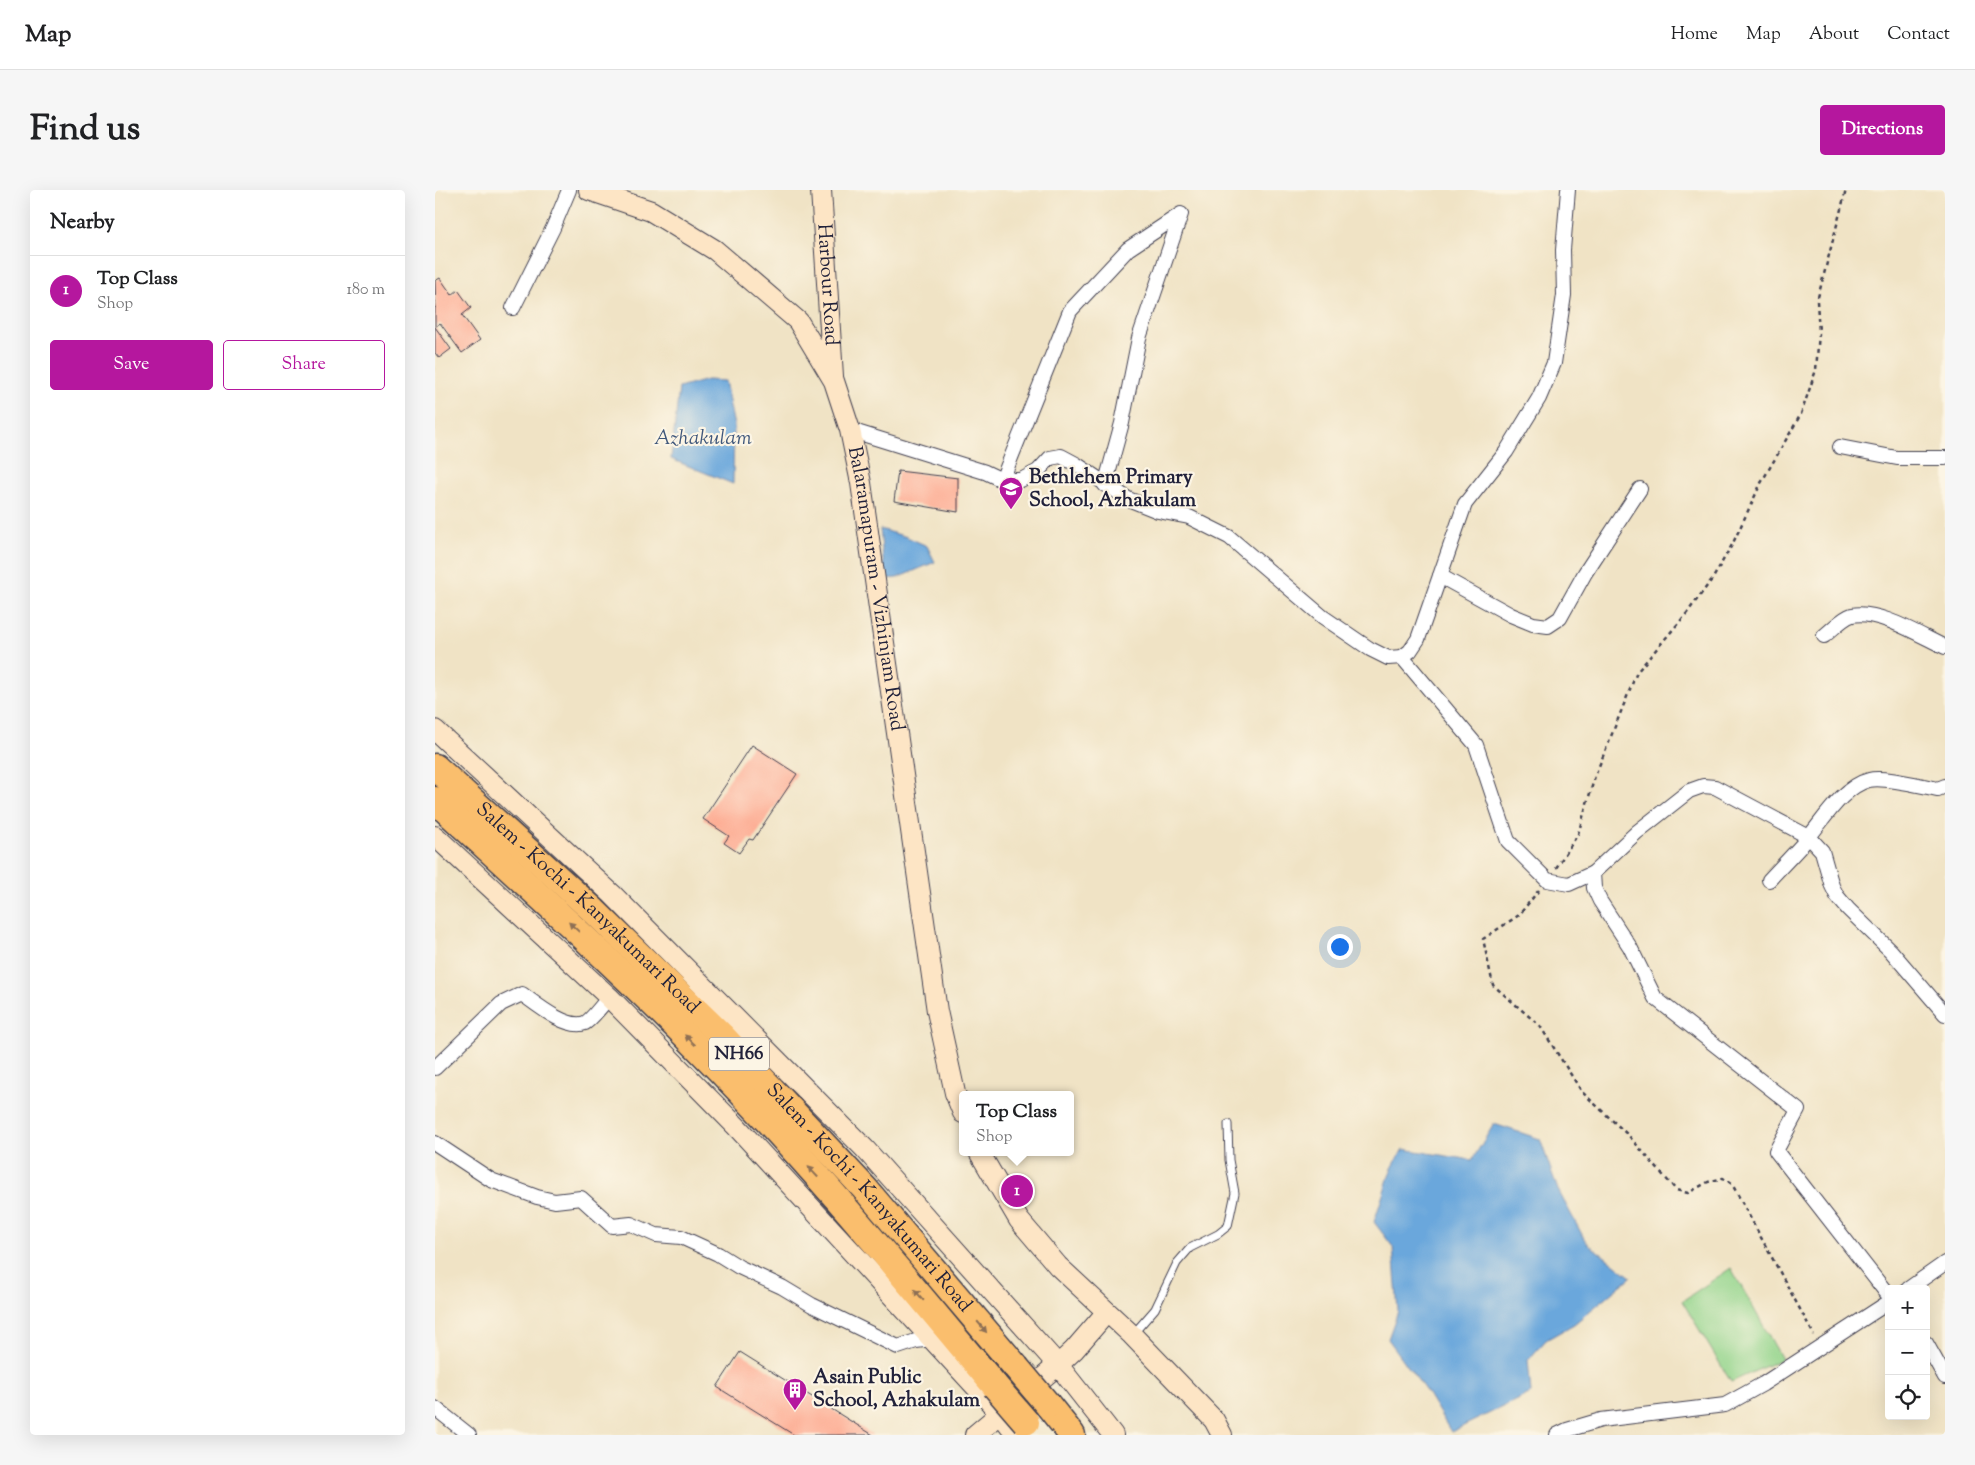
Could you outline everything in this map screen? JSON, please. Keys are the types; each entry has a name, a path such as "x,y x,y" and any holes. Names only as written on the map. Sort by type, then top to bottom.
{"highway":[{"name":"Salem - Kochi - Kanyakumari Road","path":"435,768 594,911 721,1035 866,1190 1072,1435"},
{"name":"Salem - Kochi - Kanyakumari Road","path":"435,800 577,930 703,1053 847,1209 995,1386 1026,1431"}],"street":[{"path":"513,308 553,228 569,190"},
{"name":"Balaramapuram - Vizhinjam Road","path":"589,190 651,211 715,250 798,321 834,381 850,430 861,483 937,1011 959,1102"},
{"name":"Harbour Road","path":"821,190 834,381"},
{"path":"850,430 985,472 1003,480 1021,480 1038,471 1050,458 1061,456 1128,499 1158,511 1189,517 1229,537 1323,617 1370,649 1388,658 1402,657 1410,651 1418,639 1465,504 1506,452 1539,398 1554,362 1565,295 1563,250 1568,190"},
{"path":"1003,480 1070,311 1128,249 1181,214 1139,338 1123,423 1105,485"},
{"path":"1840,447 1897,458 1945,458"},
{"path":"1440,576 1511,615 1533,624 1549,626 1560,618 1585,573 1641,489"},
{"path":"1824,636 1850,616 1867,614 1891,622 1945,647"},
{"path":"1402,657 1476,745 1508,841 1547,880 1569,884 1593,873 1637,832 1689,791 1703,786 1715,787 1809,837 1822,851 1832,886 1837,896 1891,951 1945,1014"},
{"path":"435,730 613,894 865,1149 1058,1365 1113,1435"},
{"path":"1769,880 1809,837 1828,810 1860,783 1870,779 1938,789 1945,786"},
{"path":"435,836 609,997 736,1126 1000,1412 1026,1431"},
{"path":"1593,873 1594,888 1600,901 1630,947 1655,998 1798,1110 1777,1151 1885,1291"},
{"path":"435,1068 501,1004 512,998 522,994 560,1019 574,1024 586,1023 609,997"},
{"path":"435,1143 491,1180 537,1197 555,1200 581,1198 612,1226 631,1224 656,1235 681,1237 718,1254 739,1267 782,1287 812,1305 898,1347 916,1341 932,1339"},
{"path":"981,1156 1019,1220 1058,1266 1132,1335 1214,1420 1223,1435"},
{"path":"1914,1285 1945,1263"},
{"path":"1557,1435 1567,1430 1601,1420 1725,1406 1763,1384 1885,1305"},
{"path":"975,1435 1058,1365 1106,1312"},
{"path":"1930,1350 1945,1377"},
{"path":"435,1408 469,1435"}],"lane":[{"path":"1132,1335 1155,1310 1177,1263 1190,1248 1218,1234 1228,1226 1235,1193 1229,1160 1228,1124"}],"green space":[{"path":"1731,1268 1782,1359 1731,1382 1682,1301"}],"water":[{"name":"Azhakulam","path":"707,380 725,381 734,426 733,484 671,459 679,388"},
{"path":"880,529 907,537 927,546 935,562 897,578 885,579"},
{"path":"1494,1124 1540,1139 1558,1190 1586,1242 1631,1277 1574,1324 1546,1340 1528,1360 1531,1393 1451,1432 1428,1394 1388,1339 1398,1311 1393,1247 1374,1222 1391,1170 1403,1149 1472,1160"}],"building":[{"path":"440,278 452,295 458,290 471,308 462,315 480,340 462,353 440,323 435,327 435,281"},
{"path":"435,327 451,349 439,358 435,353"},
{"path":"898,471 958,478 958,512 894,501"},
{"path":"752,745 797,774 753,840 749,839 739,853 724,843 729,836 703,819"},
{"name":"Asain Public School, Azhakulam","path":"740,1352 873,1435 794,1435 717,1387"}],"place":[{"name":"Bethlehem Primary School, Azhakulam","path":"1011,510"},
{"name":"Top Class","path":"1017,1191"},
{"name":"Asain Public School, Azhakulam","path":"795,1411"}]}
